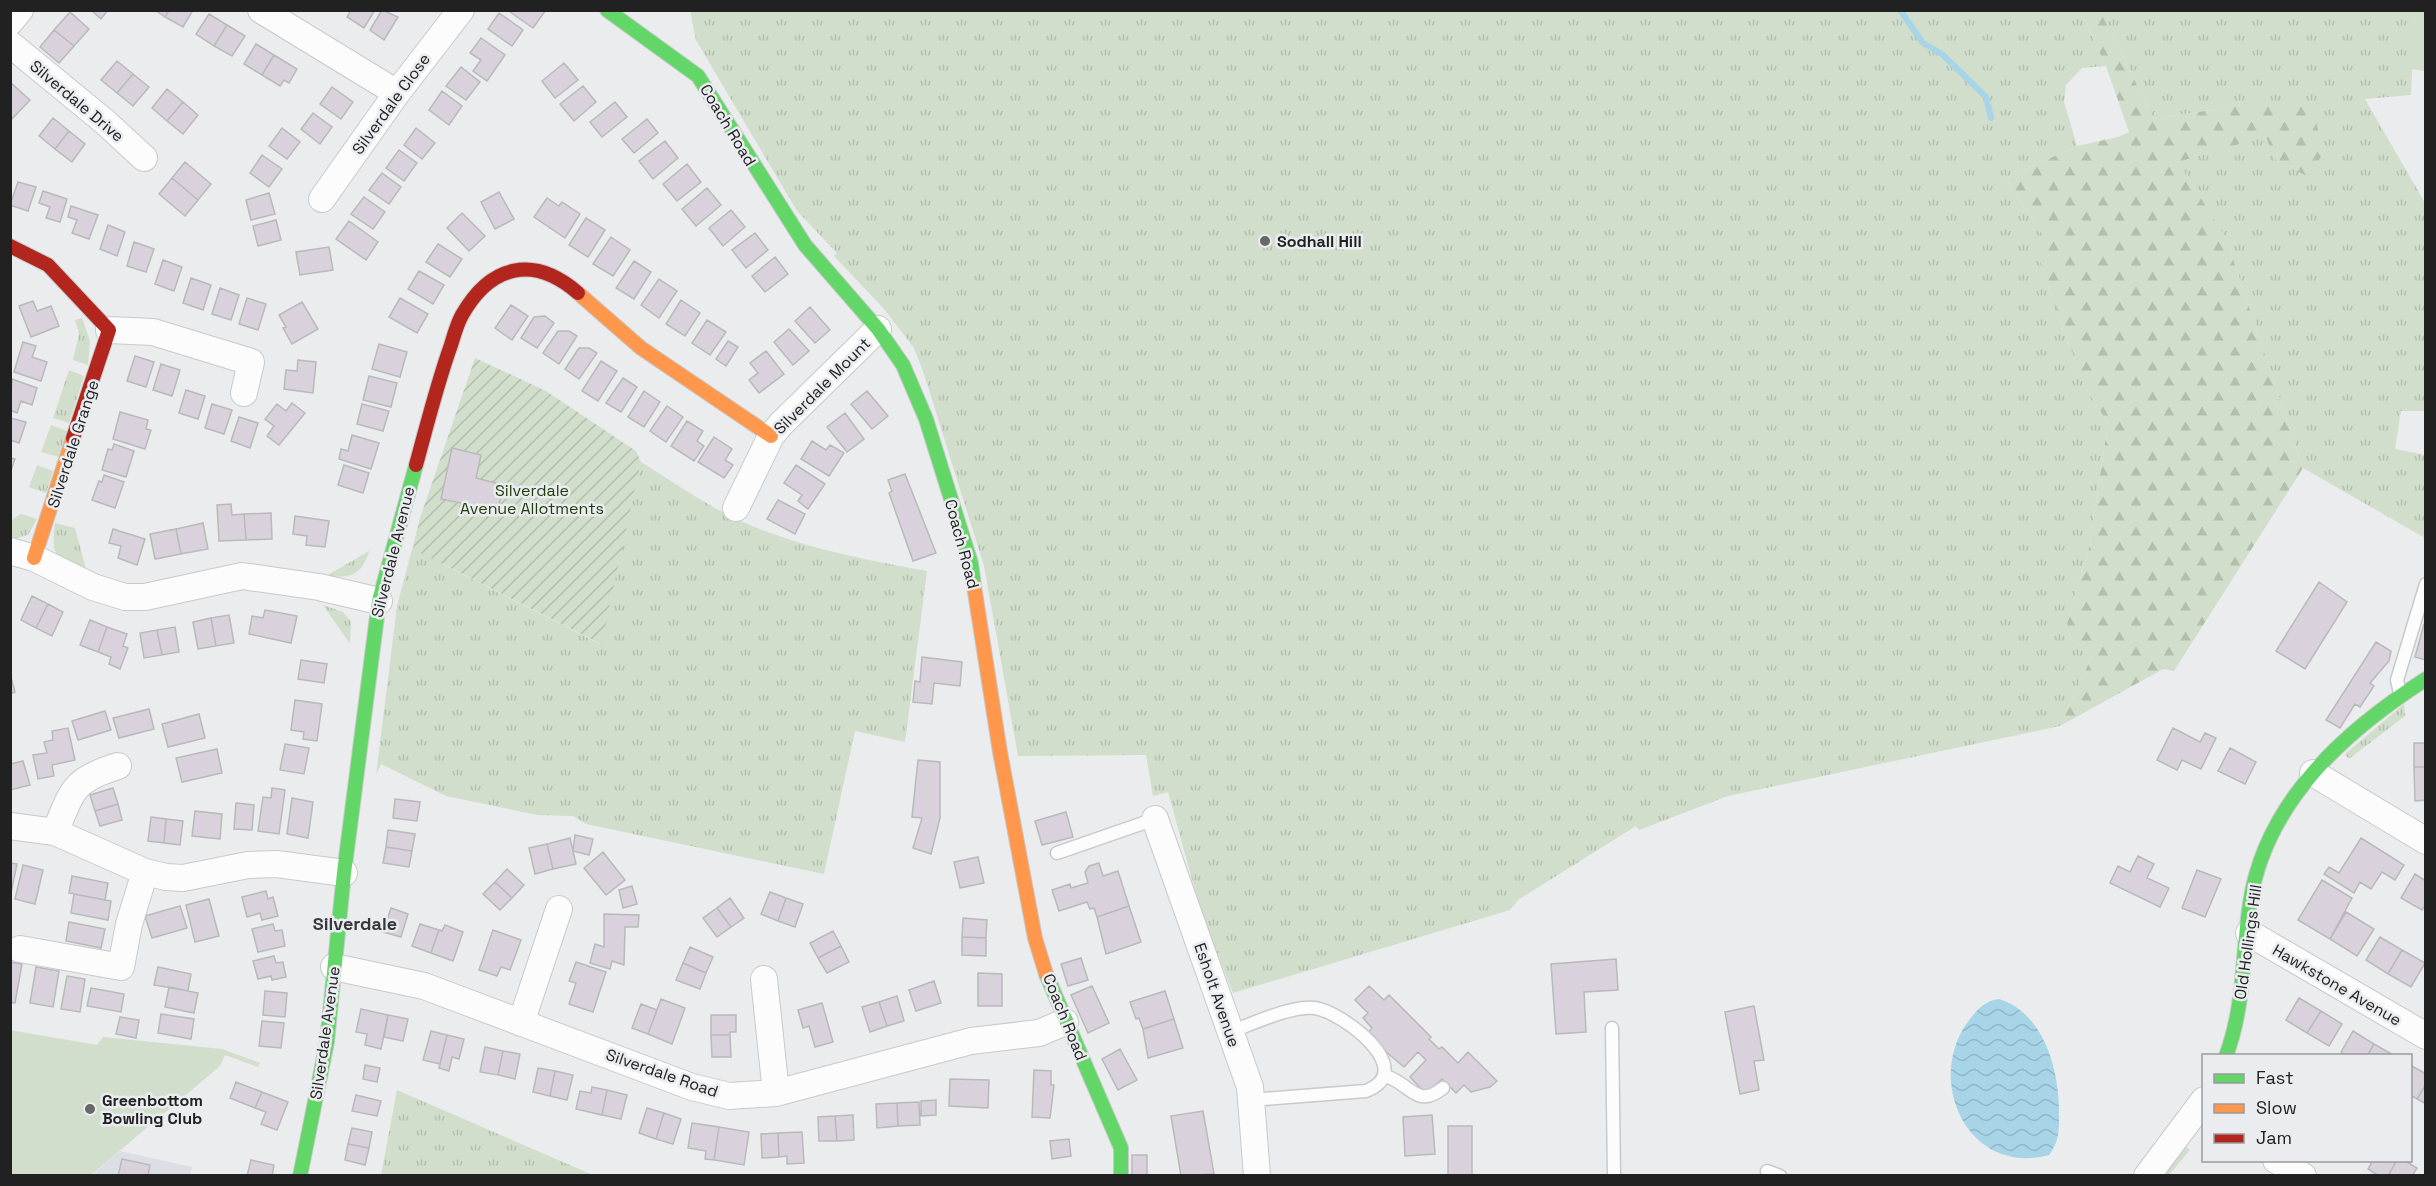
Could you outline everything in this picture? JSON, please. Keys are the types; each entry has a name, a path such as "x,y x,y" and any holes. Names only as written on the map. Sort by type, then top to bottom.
{"street":[{"path":"10,22 20,10"},
{"path":"261,10 397,93"},
{"name":"Silverdale Close","path":"322,199 397,93 461,10"},
{"name":"Coach Road","path":"607,10 698,76 782,213 806,245 879,329 903,365 926,419 971,563 1000,752 1035,938 1065,1022 1121,1148 1120,1176"},
{"name":"Silverdale Drive","path":"10,44 105,122 144,158"},
{"path":"10,246 48,265 109,330 153,332 250,362 244,393"},
{"name":"Silverdale Avenue","path":"300,1176 324,1065 344,873 379,601 452,338 472,298 489,280 501,274 529,268 556,276 641,348 771,436"},
{"name":"Silverdale Mount","path":"736,508 771,436 805,398 879,329"},
{"name":"Silverdale Grange","path":"22,554 109,330"},
{"path":"22,554 93,587 125,597 145,597 242,576 319,587 379,601"},
{"name":"Old Hollings Hill","path":"2226,1054 2243,987 2250,901 2260,862 2281,818 2313,773 2378,711 2401,694 2426,680"},
{"path":"55,832 80,781 91,774 118,766"},
{"path":"2313,773 2426,841"},
{"name":"Esholt Avenue","path":"1155,819 1250,1087 1257,1176"},
{"path":"10,826 55,832 145,872 183,878 248,866 278,864 344,873"},
{"path":"20,949 121,967 129,924 145,872"},
{"path":"521,1023 559,909"},
{"name":"Hawkstone Avenue","path":"2249,933 2426,1036"},
{"name":"Silverdale Road","path":"334,966 424,986 692,1087 729,1096 776,1093 953,1045 1039,1033 1065,1022"},
{"path":"764,979 776,1093"},
{"path":"2147,1176 2200,1112"},
{"path":"2278,1162 2303,1176"}],"lane":[{"path":"2401,694 2397,680 2426,584"},
{"path":"1058,853 1155,819"},
{"path":"1230,1032 1300,1008 1314,1008 1340,1018 1383,1058 1386,1076 1382,1082 1366,1091 1251,1100"},
{"path":"1612,1028 1614,1176"},
{"path":"1386,1076 1401,1082 1423,1098 1428,1098 1443,1088"},
{"path":"1767,1171 1780,1176"}],"shaded area":[{"path":"120,1151 192,1167 190,1175 91,1176"}],"green space":[{"path":"690,11 2080,11 2106,66 2082,68 2066,85 2064,102 2077,146 2006,178 2040,231 2040,263 2085,387 2108,423 2089,548 2067,624 2070,637 2092,656 2060,726 1728,796 1639,830 1636,826 1518,900 1510,910 1233,993 1201,912 1168,792 1153,796 1146,755 1018,756 984,566 914,348 884,309 834,256 837,253 797,211 696,40"},
{"path":"2080,11 2100,11 2154,119 2242,105 2311,102 2324,153 2307,176 2274,159 2266,136 2178,162 2226,238 2303,468 2174,671 2163,669 2060,726 2092,656 2070,637 2067,624 2089,548 2108,423 2085,387 2040,263 2040,231 2006,178 2077,146 2118,137 2129,132 2106,66"},
{"path":"2100,11 2415,11 2411,95 2365,99 2425,203 2425,411 2401,411 2395,449 2425,455 2425,538 2303,468 2226,238 2177,161 2266,136 2307,176 2242,105 2154,119"},
{"path":"2415,11 2425,11 2425,71 2411,69"},
{"path":"82,318 90,341 88,365 73,360 79,334 75,320"},
{"name":"Silverdale Avenue Allotments","path":"475,358 546,391 636,451 641,462 601,644 413,549 420,518"},
{"path":"69,370 84,376 69,423 53,418"},
{"path":"51,425 67,431 59,457 41,452"},
{"path":"641,462 712,506 757,528 841,554 927,571 905,742 855,731 824,874 586,824 573,816 537,815 446,796 381,764 376,775 397,606 419,523 442,564 600,644"},
{"path":"37,465 53,471 46,493 29,487"},
{"path":"21,514 37,519 28,535 11,538 10,521"},
{"path":"55,523 75,528 86,569 57,554 54,543"},
{"path":"369,551 363,565 355,573 343,576 328,575"},
{"path":"323,605 343,612 351,622 350,644"},
{"path":"2404,704 2405,716 2349,759 2345,754"},
{"name":"Greenbottom Bowling Club","path":"10,1030 97,1045 103,1037 222,1049 260,1063 258,1067 225,1055 220,1066 91,1175 11,1175"},
{"path":"397,1090 593,1175 381,1175"},
{"path":"2185,1146 2190,1150 2169,1175 2162,1176"}],"water":[{"path":"1999,999 2015,1006 2028,1017 2047,1047 2053,1064 2059,1099 2059,1127 2057,1141 2049,1155 2020,1158 1995,1151 1976,1137 1961,1117 1953,1094 1951,1068 1957,1043 1976,1012 1986,1003"}],"building":[{"path":"91,10 108,10 101,19"},
{"path":"155,10 169,10 165,17"},
{"path":"169,10 193,10 183,27 165,17"},
{"path":"351,10 375,10 364,28 347,17"},
{"path":"382,10 398,17 384,40 370,30"},
{"path":"512,10 546,10 533,28 510,12"},
{"path":"70,12 89,29 74,46 54,30"},
{"path":"499,13 523,30 512,46 488,29"},
{"path":"209,14 227,25 214,46 196,34"},
{"path":"227,25 245,36 232,56 214,46"},
{"path":"54,30 74,46 59,63 40,47"},
{"path":"481,38 505,55 487,81 473,71 481,60 470,53"},
{"path":"256,44 274,55 262,75 244,64"},
{"path":"274,55 297,69 289,83 284,80 280,86 262,75"},
{"path":"117,61 133,74 117,93 101,80"},
{"path":"564,63 578,80 555,98 542,81"},
{"path":"461,67 480,82 466,100 446,86"},
{"path":"133,74 149,87 133,106 117,93"},
{"path":"10,82 30,100 10,121"},
{"path":"583,86 596,102 574,121 560,104"},
{"path":"332,87 353,102 341,119 320,104"},
{"path":"167,89 183,102 167,121 152,108"},
{"path":"442,91 462,106 449,125 429,110"},
{"path":"183,102 198,115 183,134 167,121"},
{"path":"615,102 627,117 602,137 590,122"},
{"path":"313,113 332,127 320,144 301,129"},
{"path":"53,118 69,131 55,149 39,136"},
{"path":"647,119 658,133 634,153 622,139"},
{"path":"282,128 300,142 287,159 269,146"},
{"path":"416,128 435,143 422,159 404,145"},
{"path":"69,131 85,144 72,162 55,149"},
{"path":"665,141 678,158 653,179 639,161"},
{"path":"399,150 417,163 404,181 386,168"},
{"path":"262,155 282,169 269,187 250,173"},
{"path":"185,162 211,184 198,200 172,178"},
{"path":"687,164 701,182 677,201 663,184"},
{"path":"382,173 401,187 389,204 369,190"},
{"path":"172,178 198,200 185,216 159,194"},
{"path":"18,182 36,187 28,211 10,205"},
{"path":"707,188 721,205 696,226 682,209"},
{"path":"43,191 67,199 60,222 46,218 50,207 39,203"},
{"path":"499,192 514,219 495,229 481,202"},
{"path":"269,193 275,214 251,220 246,200"},
{"path":"364,197 385,212 373,229 351,214"},
{"path":"547,198 559,206 562,202 580,214 565,238 534,217"},
{"path":"71,206 98,215 89,239 72,233 77,220 68,217"},
{"path":"731,210 745,227 723,246 709,228"},
{"path":"462,213 485,236 469,251 447,228"},
{"path":"586,218 605,230 588,257 569,245"},
{"path":"276,220 281,240 258,246 253,226"},
{"path":"349,221 378,242 366,260 336,239"},
{"path":"108,225 125,232 117,256 100,249"},
{"path":"755,233 768,250 746,268 732,250"},
{"path":"611,237 630,250 613,276 593,264"},
{"path":"134,242 154,249 146,272 127,266"},
{"path":"438,244 462,259 450,277 426,262"},
{"path":"329,247 333,270 300,275 296,252"},
{"path":"775,257 788,274 765,292 752,276"},
{"path":"163,260 182,267 174,291 155,284"},
{"path":"634,261 651,272 634,299 616,288"},
{"path":"419,271 444,285 433,304 408,289"},
{"path":"191,278 211,285 203,310 183,303"},
{"path":"659,279 677,291 659,318 641,305"},
{"path":"220,288 239,295 231,320 212,314"},
{"path":"247,298 266,304 258,330 239,324"},
{"path":"400,298 428,314 417,333 389,317"},
{"path":"681,300 700,313 685,336 666,324"},
{"path":"33,301 37,311 51,306 59,326 31,337 19,306"},
{"path":"302,302 318,329 292,344 279,315"},
{"path":"511,305 528,316 512,340 495,328"},
{"path":"810,307 830,330 815,343 795,321"},
{"path":"545,316 554,323 537,348 521,338 534,317"},
{"path":"707,320 726,332 710,355 692,343"},
{"path":"789,329 809,351 793,365 774,342"},
{"path":"558,331 569,331 577,336 559,364 543,353"},
{"path":"728,341 738,347 726,366 716,359"},
{"path":"23,342 36,346 32,357 47,362 41,381 14,372"},
{"path":"379,344 407,352 400,377 372,369"},
{"path":"579,348 589,348 597,353 579,379 565,369"},
{"path":"766,351 784,374 759,393 749,380 758,373 750,363"},
{"path":"135,356 154,362 146,387 127,381"},
{"path":"298,360 316,362 313,393 284,389 286,370 297,371"},
{"path":"601,361 617,371 598,401 582,391"},
{"path":"161,364 180,370 172,396 153,390"},
{"path":"369,376 397,383 391,407 363,400"},
{"path":"623,378 637,387 621,412 606,403"},
{"path":"12,379 37,388 32,405 21,401 17,413 10,410"},
{"path":"186,390 205,396 198,419 179,413"},
{"path":"644,391 660,402 644,427 628,417"},
{"path":"867,391 888,416 872,429 851,404"},
{"path":"292,403 305,413 279,445 267,436 274,426 265,419 277,404 286,411"},
{"path":"212,404 232,410 224,434 205,428"},
{"path":"362,404 389,411 383,431 357,424"},
{"path":"667,406 683,417 666,442 650,431"},
{"path":"120,412 148,420 146,429 151,430 145,449 113,439"},
{"path":"845,413 864,439 847,452 827,427"},
{"path":"239,417 258,423 250,448 231,441"},
{"path":"10,418 26,422 19,443 10,440"},
{"path":"687,421 703,431 697,441 704,446 694,461 671,446"},
{"path":"352,435 379,443 371,469 339,459 341,449 348,451"},
{"path":"714,437 732,449 725,460 733,465 724,478 698,462"},
{"path":"812,441 826,450 830,445 844,453 829,476 801,459"},
{"path":"114,444 134,451 126,477 102,470 108,449 112,450"},
{"path":"452,448 481,455 476,478 503,485 497,515 460,507 461,503 441,499"},
{"path":"10,458 15,459 10,473"},
{"path":"344,465 369,473 363,493 338,485"},
{"path":"796,465 825,484 808,509 798,501 802,495 784,483"},
{"path":"905,474 936,553 913,561 889,493 892,491 888,480"},
{"path":"104,475 124,482 115,508 92,500 99,481 102,482"},
{"path":"778,500 805,514 795,534 767,519"},
{"path":"231,504 232,515 244,514 246,540 219,541 217,505"},
{"path":"271,513 272,539 246,540 244,514"},
{"path":"295,516 329,521 325,547 306,545 307,536 293,534"},
{"path":"203,523 208,549 181,554 176,529"},
{"path":"113,529 145,539 137,565 118,558 121,546 109,543"},
{"path":"176,529 181,554 155,559 150,534"},
{"path":"2319,582 2347,602 2305,669 2276,651"},
{"path":"32,596 48,604 36,628 21,620"},
{"path":"48,604 63,612 52,636 36,628"},
{"path":"265,610 297,616 291,643 249,634 252,616 263,618"},
{"path":"229,615 234,643 216,646 211,618"},
{"path":"211,618 216,646 198,649 193,622"},
{"path":"90,620 107,627 98,652 80,645"},
{"path":"2424,624 2426,624 2426,660 2415,657"},
{"path":"107,627 127,634 123,646 128,648 120,669 109,664 111,657 98,652"},
{"path":"175,627 179,652 162,655 157,630"},
{"path":"157,630 162,655 144,658 140,633"},
{"path":"2376,642 2391,651 2389,661 2370,683 2374,686 2360,707 2355,704 2340,728 2326,720"},
{"path":"922,657 962,662 960,686 934,683 932,704 913,702 915,681 920,682"},
{"path":"301,660 327,664 324,683 298,679"},
{"path":"10,673 15,692 10,694"},
{"path":"295,700 322,704 317,741 303,739 304,732 291,730"},
{"path":"149,709 154,729 119,738 113,718"},
{"path":"105,711 111,730 78,740 72,721"},
{"path":"199,714 205,738 168,747 162,724"},
{"path":"68,728 75,760 52,765 54,776 38,779 33,755 47,753 44,742 53,740 52,731"},
{"path":"2173,728 2200,742 2205,733 2216,738 2201,769 2182,760 2177,770 2157,760"},
{"path":"2414,743 2426,743 2426,767 2414,767"},
{"path":"285,744 309,748 304,774 280,770"},
{"path":"2230,748 2256,762 2245,784 2218,771"},
{"path":"217,749 222,773 182,782 176,758"},
{"path":"918,760 940,762 940,818 931,854 913,848 922,818 912,817"},
{"path":"23,761 30,785 10,790 10,764"},
{"path":"2414,767 2426,767 2426,800 2415,801"},
{"path":"113,788 118,804 95,811 90,795"},
{"path":"272,788 285,790 279,834 258,831 263,797 271,798"},
{"path":"292,798 313,802 308,838 287,834"},
{"path":"395,799 420,802 417,821 393,818"},
{"path":"236,803 254,805 252,830 234,829"},
{"path":"118,804 122,820 100,826 95,811"},
{"path":"195,811 222,814 220,839 192,836"},
{"path":"1066,812 1073,837 1042,845 1035,821"},
{"path":"151,817 166,819 164,843 148,841"},
{"path":"166,819 183,821 180,845 164,843"},
{"path":"388,830 415,834 412,851 386,847"},
{"path":"575,835 593,839 589,855 573,851"},
{"path":"570,838 576,864 553,869 547,844"},
{"path":"2361,838 2404,865 2395,880 2382,872 2371,889 2360,882 2354,893 2324,874 2329,867 2339,873"},
{"path":"547,844 553,869 535,874 529,848"},
{"path":"386,847 412,851 409,867 383,863"},
{"path":"603,852 625,880 606,895 584,868"},
{"path":"2138,856 2154,864 2147,878 2169,888 2160,907 2110,883 2118,866 2130,872"},
{"path":"978,857 984,883 960,888 954,862"},
{"path":"10,863 17,864 10,898"},
{"path":"1099,863 1103,876 1118,871 1129,906 1097,917 1094,908 1090,909 1087,902 1059,911 1052,890 1070,884 1071,888 1088,883 1085,872 1089,866"},
{"path":"23,865 43,870 35,904 15,899"},
{"path":"507,869 524,885 512,898 495,882"},
{"path":"2197,870 2221,879 2205,917 2182,908"},
{"path":"2415,874 2426,881 2426,904 2422,910 2401,898"},
{"path":"72,876 108,883 105,900 69,893"},
{"path":"2322,880 2352,898 2330,939 2298,920"},
{"path":"495,882 512,898 500,910 483,894"},
{"path":"632,886 637,904 623,908 619,890"},
{"path":"266,891 268,899 273,897 278,916 262,920 260,913 247,917 242,897"},
{"path":"770,892 786,898 778,921 761,914"},
{"path":"74,894 111,901 108,920 71,913"},
{"path":"730,898 744,918 731,927 717,908"},
{"path":"786,898 803,904 795,927 778,921"},
{"path":"209,899 219,936 195,942 186,905"},
{"path":"180,906 187,928 152,938 145,916"},
{"path":"1129,906 1141,942 1106,954 1097,917"},
{"path":"391,908 408,914 401,937 383,932"},
{"path":"717,908 731,927 717,937 703,918"},
{"path":"2346,912 2374,929 2357,956 2330,939"},
{"path":"604,914 639,915 638,927 625,927 624,965 612,961 610,969 590,963 595,944 604,947"},
{"path":"963,918 987,920 986,938 962,937"},
{"path":"69,922 105,929 101,948 66,941"},
{"path":"273,924 275,931 282,930 285,946 258,952 252,929"},
{"path":"420,924 439,930 431,953 412,946"},
{"path":"445,925 463,932 453,961 431,953 439,930 442,931"},
{"path":"493,930 521,940 510,970 501,967 497,976 479,970"},
{"path":"833,931 841,946 818,958 810,943"},
{"path":"962,937 986,938 986,956 962,955"},
{"path":"2380,937 2402,950 2388,974 2366,960"},
{"path":"841,946 849,962 827,973 818,958"},
{"path":"690,947 713,957 706,973 683,963"},
{"path":"2402,950 2425,963 2411,987 2388,974"},
{"path":"274,956 276,963 283,962 286,977 272,980 271,976 258,979 253,961"},
{"path":"1081,958 1088,980 1068,986 1061,964"},
{"path":"1616,959 1618,990 1584,992 1586,1032 1556,1034 1551,964"},
{"path":"10,962 22,964 15,1003 10,1002"},
{"path":"576,962 606,972 593,1012 569,1004 576,983 569,981"},
{"path":"683,963 706,973 700,989 676,980"},
{"path":"36,967 59,971 53,1007 30,1003"},
{"path":"158,967 191,974 188,991 154,985"},
{"path":"978,973 1002,974 1002,1006 978,1006"},
{"path":"67,976 85,979 80,1012 61,1009"},
{"path":"934,981 941,1003 916,1011 909,990"},
{"path":"1092,986 1109,1023 1088,1033 1071,995"},
{"path":"1369,986 1384,1000 1389,995 1431,1037 1429,1039 1439,1049 1442,1047 1458,1063 1468,1052 1497,1081 1490,1087 1471,1092 1464,1085 1456,1093 1442,1079 1426,1094 1410,1077 1426,1060 1418,1052 1404,1067 1366,1035 1372,1028 1363,1018 1368,1013 1355,1000"},
{"path":"169,987 198,993 194,1013 165,1007"},
{"path":"91,988 124,994 121,1012 87,1006"},
{"path":"265,991 287,993 285,1017 263,1015"},
{"path":"1165,991 1174,1019 1143,1029 1139,1018 1136,1019 1130,1002"},
{"path":"897,996 904,1021 887,1026 879,1002"},
{"path":"2299,998 2321,1011 2307,1033 2286,1020"},
{"path":"661,999 685,1008 672,1044 648,1034"},
{"path":"879,1002 887,1026 870,1032 862,1007"},
{"path":"822,1003 833,1042 815,1047 809,1026 803,1028 798,1010"},
{"path":"641,1004 657,1010 648,1034 632,1028"},
{"path":"1754,1006 1764,1060 1754,1061 1759,1090 1740,1094 1725,1012"},
{"path":"361,1009 388,1015 381,1049 365,1045 367,1034 356,1032"},
{"path":"2321,1011 2342,1024 2329,1046 2307,1033"},
{"path":"161,1014 194,1019 191,1039 158,1033"},
{"path":"388,1015 408,1019 403,1041 384,1037"},
{"path":"711,1015 736,1015 736,1032 730,1032 730,1035 711,1035"},
{"path":"120,1017 139,1020 136,1038 116,1034"},
{"path":"1174,1019 1183,1048 1148,1058 1143,1029"},
{"path":"262,1021 284,1023 281,1048 259,1046"},
{"path":"431,1031 447,1035 440,1064 423,1060"},
{"path":"2353,1031 2374,1044 2368,1054 2341,1052"},
{"path":"447,1035 464,1039 459,1059 452,1057 449,1071 439,1068"},
{"path":"711,1035 730,1035 731,1057 712,1057"},
{"path":"2374,1044 2392,1054 2368,1054"},
{"path":"485,1047 503,1051 498,1075 480,1072"},
{"path":"1120,1049 1137,1080 1118,1090 1102,1059"},
{"path":"503,1051 520,1054 515,1079 498,1075"},
{"path":"365,1065 380,1068 377,1082 363,1079"},
{"path":"2412,1066 2426,1074 2426,1084 2417,1099 2412,1096"},
{"path":"538,1068 555,1071 550,1096 533,1092"},
{"path":"1034,1070 1051,1071 1051,1085 1054,1085 1050,1118 1032,1117"},
{"path":"555,1071 573,1075 567,1100 550,1096"},
{"path":"950,1079 989,1080 988,1108 949,1106"},
{"path":"236,1082 262,1092 255,1108 230,1098"},
{"path":"2426,1084 2426,1104 2417,1099"},
{"path":"592,1087 607,1090 602,1115 576,1109 580,1091 591,1093"},
{"path":"607,1090 627,1095 621,1119 602,1115"},
{"path":"262,1092 288,1102 277,1130 261,1124 266,1112 255,1108"},
{"path":"356,1095 381,1101 377,1116 352,1111"},
{"path":"936,1100 936,1115 921,1116 921,1101"},
{"path":"919,1102 920,1125 898,1126 897,1103"},
{"path":"897,1103 898,1126 877,1128 876,1104"},
{"path":"647,1108 664,1113 656,1139 639,1133"},
{"path":"1203,1111 1214,1174 1181,1176 1171,1116"},
{"path":"664,1113 681,1119 673,1144 656,1139"},
{"path":"853,1115 854,1140 837,1141 835,1116"},
{"path":"1432,1115 1435,1154 1405,1156 1403,1117"},
{"path":"835,1116 837,1141 819,1141 818,1117"},
{"path":"692,1123 719,1127 714,1160 705,1159 706,1151 688,1148"},
{"path":"1448,1126 1472,1126 1472,1176 1448,1176"},
{"path":"719,1127 749,1132 744,1165 714,1160"},
{"path":"352,1128 372,1132 369,1148 348,1144"},
{"path":"802,1132 804,1163 787,1164 787,1156 779,1157 778,1133"},
{"path":"778,1133 779,1157 762,1158 761,1134"},
{"path":"1069,1139 1071,1156 1052,1159 1050,1141"},
{"path":"348,1144 369,1148 365,1165 345,1160"},
{"path":"1132,1155 1147,1155 1147,1175 1132,1175"},
{"path":"122,1159 150,1165 148,1176 118,1176"},
{"path":"251,1160 274,1165 272,1176 247,1176"},
{"path":"2372,1162 2396,1162 2388,1176 2379,1176 2368,1169"},
{"path":"2396,1162 2407,1162 2417,1168 2412,1176 2388,1176"}],"waterway":[{"path":"1900,10 1923,43 1942,54 1986,97 1991,118"}],"traffic: fast":[{"path":"607,10 698,76 805,245 878,329 903,365 926,419 971,563 974,586"},
{"path":"300,1176 327,1042 344,873 379,601 416,465"},
{"path":"2227,1054 2240,999 2250,903 2259,867 2272,833 2291,801 2313,773 2339,746 2366,722 2426,679"},
{"path":"1046,974 1121,1148 1121,1176"}],"traffic: slow":[{"path":"578,293 641,348 771,436"},
{"path":"34,558 73,438"},
{"path":"974,586 1000,752 1035,938 1046,974"}],"traffic: jam":[{"path":"10,246 48,265 109,330 73,438"},
{"path":"416,465 456,330 462,315 486,285 514,271 530,270 545,273 562,281 578,293"}],"place":[{"name":"Sodhall Hill","path":"1265,241"},
{"name":"Greenbottom Bowling Club","path":"90,1109"}],"district":[{"name":"Silverdale","path":"355,923"}]}
